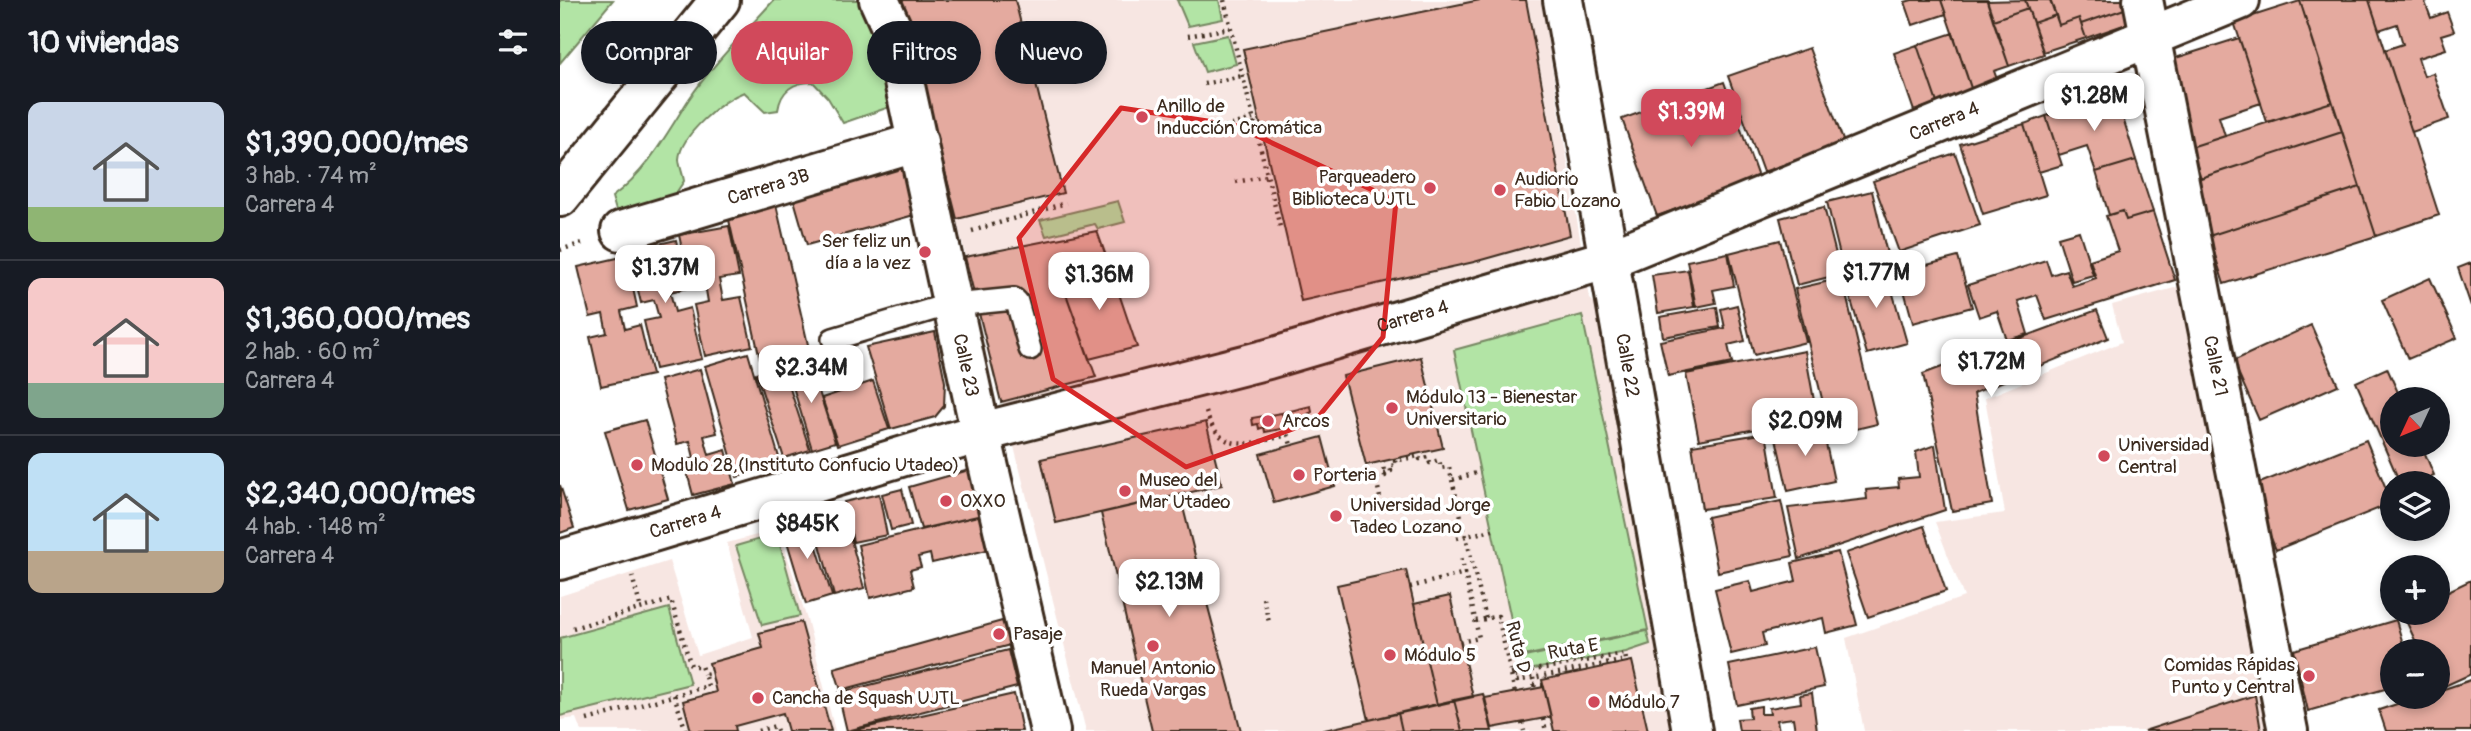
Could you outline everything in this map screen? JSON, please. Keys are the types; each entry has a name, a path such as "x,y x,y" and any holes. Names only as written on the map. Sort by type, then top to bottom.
{"street":[{"path":"560,197 720,0"},
{"name":"Calle 23","path":"879,0 893,31 981,433 1050,731"},
{"name":"Calle 22","path":"1563,0 1692,731"},
{"name":"Carrera 4","path":"560,560 981,433 1268,359 1609,259 2148,18 2239,0"},
{"name":"Calle 21","path":"2148,18 2288,731"},
{"name":"Carrera 3B","path":"621,231 918,142"}],"lane":[{"path":"833,339 953,304 1014,299 1030,349"}],"path":[{"path":"1224,0 1280,227"},
{"path":"1188,36 1230,28"},
{"path":"1204,84 1242,76"},
{"path":"1218,129 1253,119"},
{"path":"1236,182 1267,176"},
{"path":"960,234 1066,202"},
{"path":"1204,408 1218,437 1230,442 1243,445 1288,435"},
{"path":"1286,428 1291,445"},
{"path":"1384,472 1391,471 1390,467 1396,465 1395,461 1419,456 1420,459 1428,457 1430,463 1440,460 1441,468 1449,467 1452,480 1480,472"},
{"path":"1381,461 1385,476 1376,478 1382,507"},
{"name":"Ruta D","path":"1452,480 1486,618"},
{"path":"1457,538 1493,530"},
{"name":"Ruta D","path":"1460,642 1479,638 1461,558"},
{"path":"631,573 641,609"},
{"path":"1410,587 1465,573"},
{"path":"1264,598 1269,622"},
{"path":"573,628 671,600 691,666 701,666 708,686 587,720"},
{"name":"Ruta D","path":"1476,621 1498,616 1515,693"},
{"name":"Ruta E","path":"1510,674 1625,654 1626,660 1534,678"},
{"name":"Ruta D","path":"1532,671 1515,676 1517,681 1534,678 1534,687 1543,685"},
{"path":"704,674 711,673"},
{"path":"674,695 686,731"},
{"path":"1543,719 1546,731"},
{"path":"1522,723 1524,731"},
{"path":"758,731 775,726 777,731"}],"highlighted area":[{"path":"1121,108 1234,125 1396,201 1383,337 1315,421 1186,467 1053,379 1019,238"}],"shaded area":[{"name":"Universidad Jorge Tadeo Lozano","path":"901,0 1541,0 1590,299 1600,308 1681,731 1086,731 922,84 981,84 981,21 906,21"},
{"name":"Universidad Central","path":"2178,287 2266,731 1864,731 1846,638 1964,597 1935,522 2005,513 1985,398 2122,342 2112,305"},
{"path":"779,529 808,623 835,731 581,731 576,718 560,720 560,596 669,561 698,655 753,637 727,543"}],"green space":[{"path":"560,0 613,0 595,21 581,21 581,38 560,63"},
{"path":"774,0 872,0 877,21 867,21 867,84 893,84 898,104 843,123 828,98 815,84 853,84 853,21 755,21"},
{"path":"1177,0 1219,0 1223,19 1188,26"},
{"path":"1228,35 1236,64 1205,72 1194,42"},
{"path":"730,48 731,84 800,84 785,92 778,110 765,112 744,92 725,102 704,119 687,139 679,159 684,181 672,199 619,221 612,197 646,164 700,84 717,84 717,63"},
{"path":"1118,201 1125,222 1098,229 1095,224 1046,236 1040,220"},
{"path":"1582,315 1648,630 1519,657 1454,350"},
{"path":"777,534 800,616 762,625 736,546"},
{"path":"669,608 690,684 560,716 560,638"},
{"path":"1647,631 1650,644 1626,652 1523,671 1520,658"}],"building":[{"path":"902,0 1015,0 1020,21 995,21 995,84 1036,84 1063,193 957,219 923,84 981,84 981,21 907,21"},
{"path":"1480,0 1526,0 1570,235 1474,262 1301,301 1243,49"},
{"path":"1941,0 1946,14 1913,25 1905,2"},
{"path":"1941,0 1987,0 2009,66 1994,71 1998,82 1972,91"},
{"path":"2025,0 2050,0 2056,15 2033,23"},
{"path":"2025,0 2028,8 1993,20 1987,1"},
{"path":"2050,0 2135,0 2136,5 2081,24 2079,18 2059,25"},
{"path":"2369,0 2439,215 2376,236 2300,1"},
{"path":"2369,0 2431,0 2425,2 2431,18 2447,12 2454,31 2441,35 2446,49 2418,58 2424,76 2433,73 2449,119 2412,132 2385,50 2403,44 2397,24 2379,30"},
{"path":"2300,1 2332,102 2267,122 2234,22"},
{"path":"2136,5 2141,19 2086,38 2081,24"},
{"path":"2028,8 2044,54 2009,66 1993,20"},
{"path":"2056,15 2059,25 2079,18 2086,38 2043,52 2033,23"},
{"path":"1953,33 1972,91 1937,103 1917,45"},
{"path":"2239,38 2261,103 2219,117 2225,136 2191,147 2163,62"},
{"path":"1917,45 1937,103 1914,111 1894,53"},
{"path":"1809,48 1844,143 1763,172 1728,76"},
{"path":"1724,82 1759,180 1657,216 1622,119"},
{"path":"2116,95 2136,160 2096,172 2087,146 2059,155 2046,116"},
{"path":"2332,102 2342,132 2201,178 2191,147"},
{"path":"2046,116 2062,165 2039,172 2024,124"},
{"path":"2024,124 2046,195 1983,214 1960,144"},
{"path":"2342,132 2360,187 2209,236 2191,181"},
{"path":"1955,153 1980,225 1899,252 1873,181"},
{"path":"2136,160 2153,212 2126,220 2123,211 2109,215 2096,172"},
{"path":"904,164 921,213 807,245 792,193"},
{"path":"2360,187 2376,236 2224,284 2209,236"},
{"path":"1872,191 1889,262 1844,272 1827,202"},
{"path":"775,200 809,349 760,359 727,211"},
{"path":"1824,207 1841,274 1797,285 1780,218"},
{"path":"2123,211 2126,220 2153,212 2175,280 2046,320 2037,295 2018,301 2028,334 2007,340 1997,311 1979,317 1968,285 2046,260 2051,275 2066,270 2072,286 2096,278 2090,260 2118,251 2106,216"},
{"path":"729,226 739,276 719,279 723,300 741,297 752,346 705,356 694,305 708,302 705,284 690,287 679,235"},
{"path":"1097,231 1110,267 1060,277 1096,377 1001,402 965,257"},
{"path":"2079,231 2093,275 2072,281 2058,237"},
{"path":"676,240 687,288 670,292 675,312 690,308 702,359 655,369 644,321 659,318 654,300 641,303 629,251"},
{"path":"1780,240 1806,342 1754,355 1729,253"},
{"path":"1728,253 1734,286 1713,290 1716,303 1696,307 1687,261"},
{"path":"626,256 637,307 621,311 625,329 640,325 652,375 601,386 590,337 607,333 603,314 590,317 578,267"},
{"path":"1958,257 1972,307 1913,323 1899,272"},
{"path":"2471,263 2471,306 2458,268"},
{"path":"1885,266 1907,343 1867,354 1844,277"},
{"path":"1110,267 1137,347 1089,359 1060,277"},
{"path":"1688,270 1694,307 1658,313 1652,275"},
{"path":"1842,278 1877,424 1831,435 1795,289"},
{"path":"2430,278 2457,338 2408,359 2382,300"},
{"path":"1737,305 1745,341 1728,345 1732,363 1668,376 1660,341 1725,328 1721,309"},
{"path":"1717,307 1720,327 1663,337 1660,317"},
{"path":"2097,310 2108,338 1974,393 1992,504 1952,511 1923,374"},
{"path":"2311,325 2338,385 2259,420 2233,361"},
{"path":"935,332 945,382 944,406 935,417 891,429 866,347"},
{"path":"1805,351 1817,417 1699,440 1686,374"},
{"path":"748,353 781,464 737,477 705,366"},
{"name":"Módulo 13 - Bienestar Universitario","path":"1421,357 1443,448 1366,465 1343,376"},
{"path":"809,360 835,442 812,449 787,367"},
{"path":"782,364 810,450 784,458 756,373"},
{"path":"2387,368 2396,387 2380,387 2380,437 2356,382"},
{"path":"700,369 717,433 704,436 709,455 726,450 735,484 693,495 684,461 694,458 690,441 677,444 660,380"},
{"path":"873,381 889,429 838,445 822,398"},
{"name":"Arcos","path":"1311,406 1312,412 1308,414 1304,424 1286,428 1282,413"},
{"name":"Arcos","path":"1282,413 1286,428 1265,432 1264,427 1259,429 1258,424 1253,425 1252,418"},
{"name":"Modulo 28,(Instituto Confucio Utadeo)","path":"645,420 668,499 629,510 605,431"},
{"path":"1206,422 1222,485 1056,523 1041,459"},
{"path":"1822,425 1834,481 1788,491 1775,434"},
{"path":"1766,433 1777,498 1702,509 1692,445"},
{"name":"Porteria","path":"1322,437 1335,486 1274,503 1260,454"},
{"path":"2366,440 2380,474 2380,508 2276,550 2250,487"},
{"path":"1935,445 1945,510 1799,559 1788,508 1867,499 1866,490 1899,487 1898,479 1919,477 1916,452"},
{"path":"2389,457 2426,457 2432,471 2395,471"},
{"name":"OXXO","path":"969,470 982,515 921,529 909,487"},
{"path":"560,485 574,528 560,533"},
{"path":"902,489 911,525 891,530 882,494"},
{"path":"879,494 887,535 853,542 844,502"},
{"path":"1180,495 1241,731 1152,731 1101,513"},
{"path":"1781,501 1793,556 1718,572 1707,517"},
{"path":"842,507 864,588 834,596 812,515"},
{"path":"982,515 991,549 932,563 930,554 918,557 921,567 910,570 914,587 870,598 858,545"},
{"path":"808,518 832,596 806,604 782,525"},
{"path":"1924,526 1946,591 1868,617 1846,553"},
{"path":"1838,552 1857,625 1826,633 1823,618 1762,633 1765,646 1731,654 1715,589 1750,581 1753,592 1796,581 1792,563"},
{"name":"Módulo 5","path":"1406,570 1437,705 1369,720 1337,585"},
{"path":"2471,580 2471,674 2450,684 2450,639 2414,639 2408,625 2450,625 2450,590"},
{"path":"1450,596 1473,697 1437,705 1414,604"},
{"path":"1002,621 1010,645 841,690 834,668"},
{"path":"801,622 831,731 788,731 783,713 735,726 736,731 691,731 683,701 716,692 709,663 763,648 759,633"},
{"path":"2380,625 2397,625 2402,639 2380,639 2380,690 2308,711 2294,650"},
{"path":"1815,647 1824,687 1737,705 1729,665"},
{"path":"1008,650 1017,687 847,731 838,693"},
{"name":"Módulo 7","path":"1632,661 1648,731 1554,731 1542,680"},
{"path":"2471,680 2471,731 2386,731 2379,710 2450,709 2450,687"},
{"path":"1544,687 1551,717 1492,728 1485,698"},
{"path":"1812,693 1817,731 1795,731 1793,718 1777,720 1779,731 1739,731 1737,719 1750,718 1749,708 1761,706 1761,714 1770,714 1769,708 1801,703 1800,695"},
{"path":"1014,694 1022,731 851,731"},
{"path":"1483,694 1492,731 1462,731 1454,700"},
{"path":"2255,695 2261,731 2144,731"},
{"path":"1454,700 1462,731 1402,731 1398,713"},
{"path":"1398,713 1402,731 1320,731 1369,720"}],"place":[{"name":"Anillo de Inducción Cromática","path":"1142,117"},
{"name":"Parqueadero Biblioteca UJTL","path":"1430,188"},
{"name":"Audiorio Fabio Lozano","path":"1500,190"},
{"name":"Ser feliz un día a la vez","path":"925,252"},
{"name":"Módulo 13 - Bienestar Universitario","path":"1392,408"},
{"name":"Arcos","path":"1268,421"},
{"name":"Universidad Central","path":"2104,456"},
{"name":"Modulo 28,(Instituto Confucio Utadeo)","path":"637,465"},
{"name":"Porteria","path":"1299,475"},
{"name":"Museo del Mar Utadeo","path":"1125,491"},
{"name":"OXXO","path":"946,501"},
{"name":"Universidad Jorge Tadeo Lozano","path":"1336,516"},
{"name":"Pasaje","path":"999,634"},
{"name":"Manuel Antonio Rueda Vargas","path":"1153,646"},
{"name":"Módulo 5","path":"1390,655"},
{"name":"Comidas Rápidas Punto y Central","path":"2309,676"},
{"name":"Cancha de Squash UJTL","path":"758,698"},
{"name":"Módulo 7","path":"1594,702"}]}
